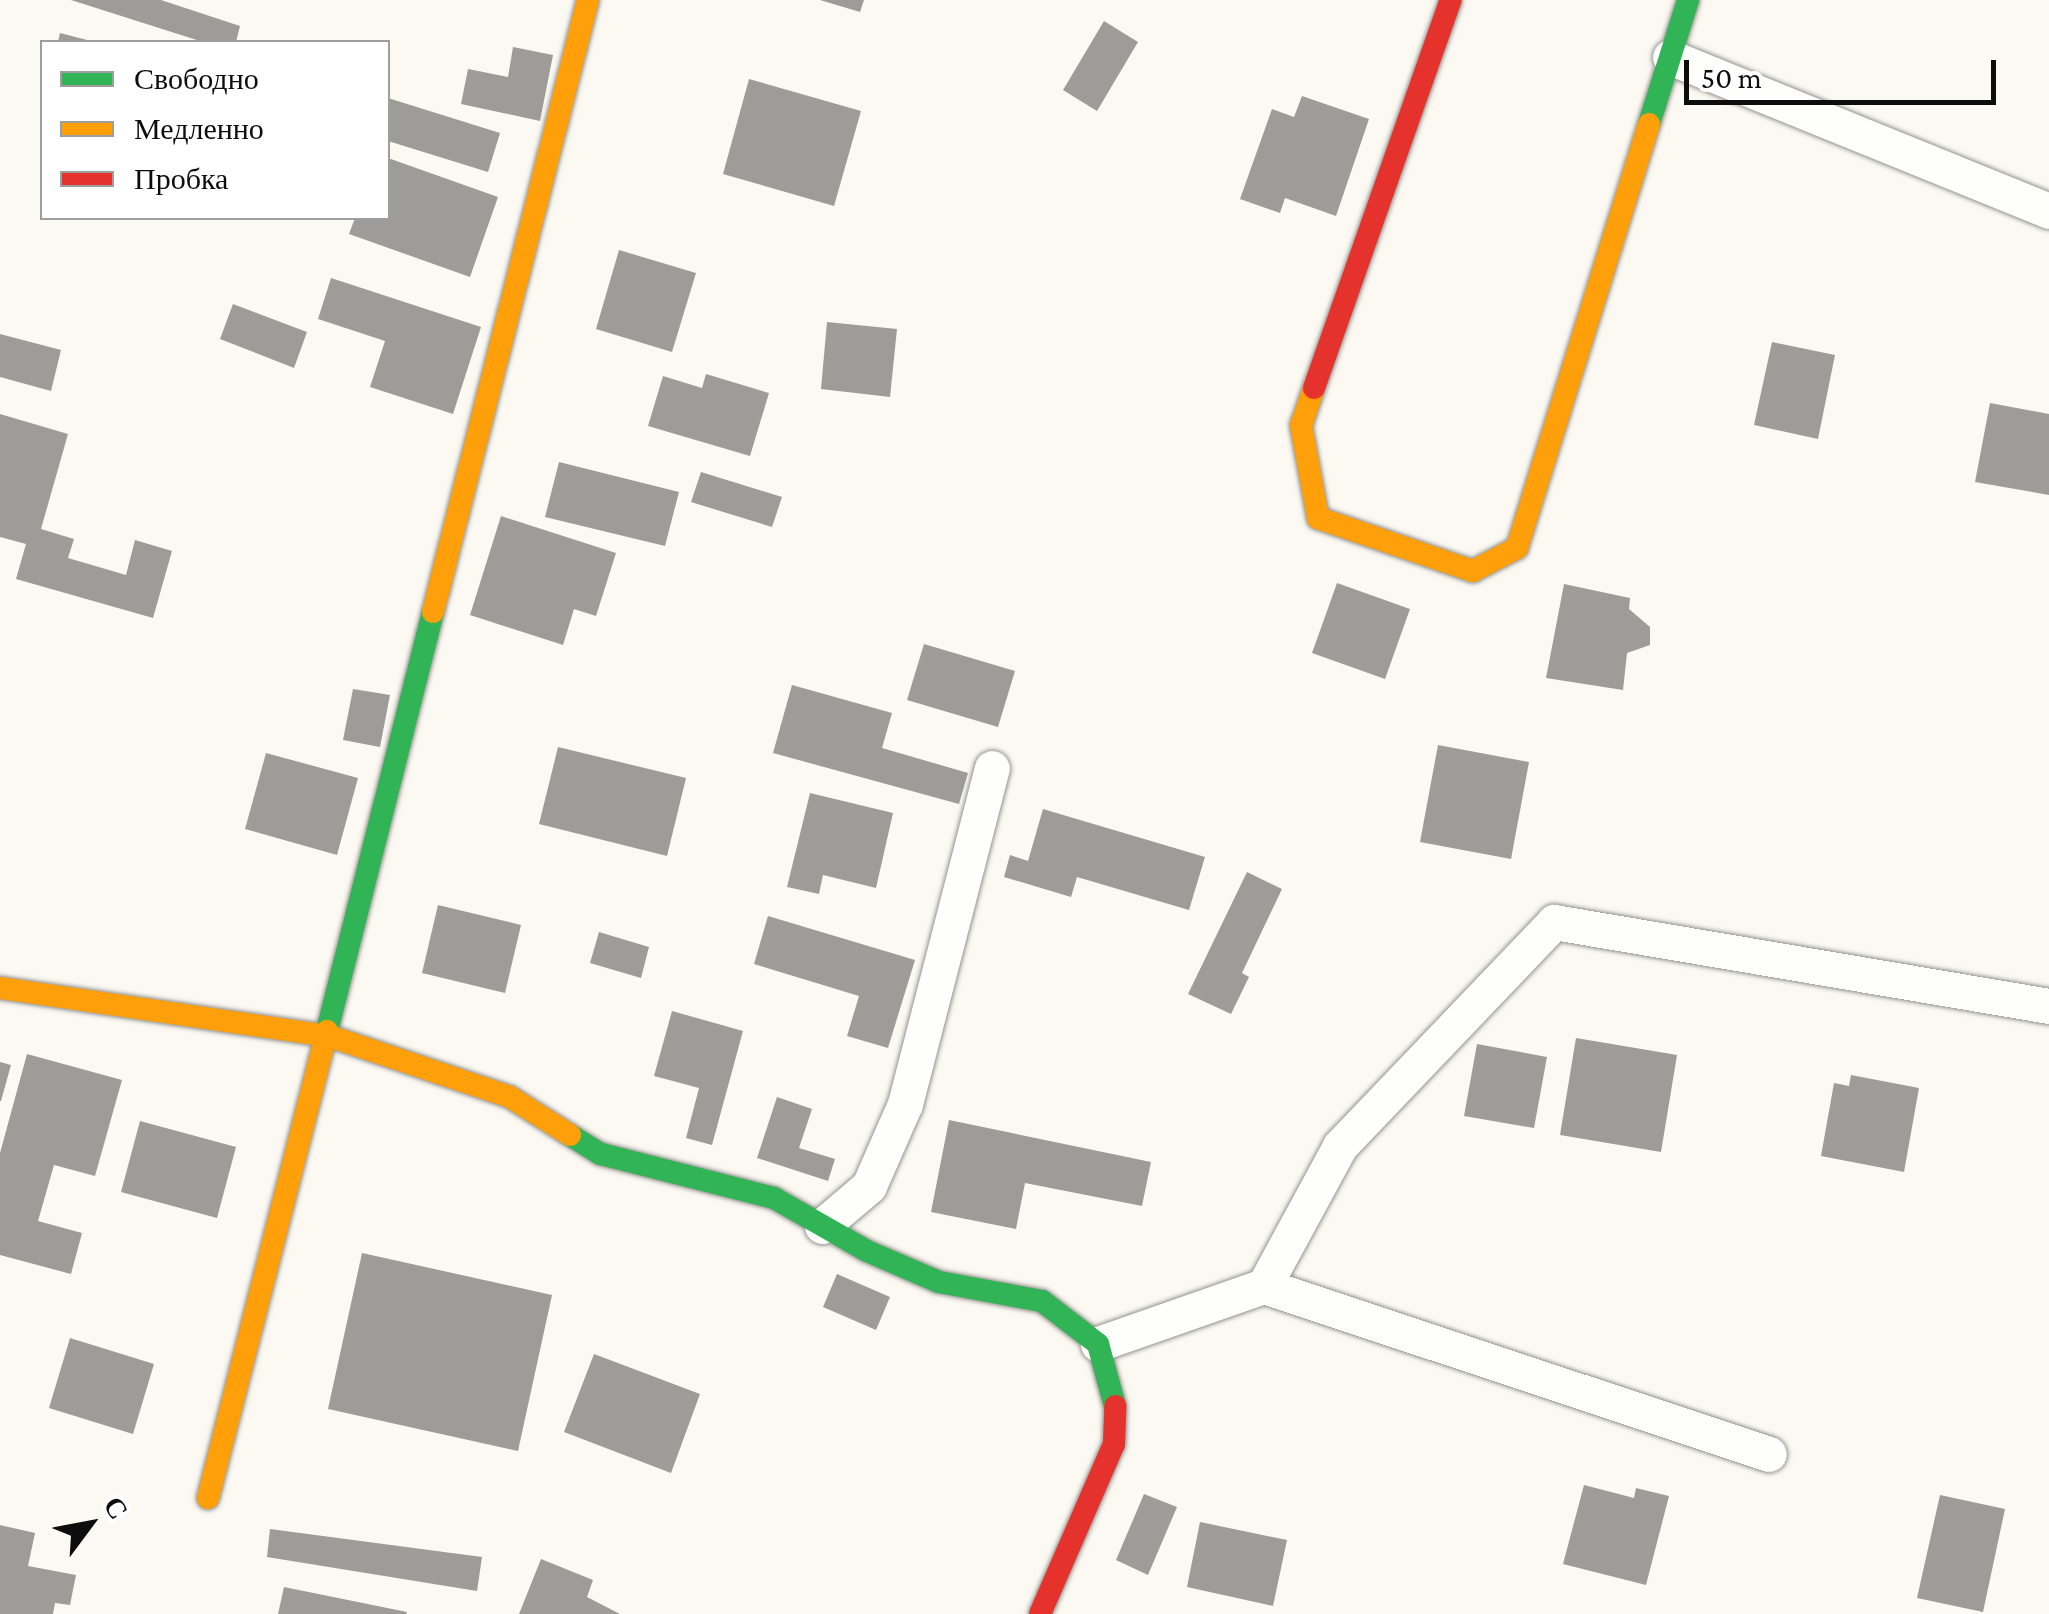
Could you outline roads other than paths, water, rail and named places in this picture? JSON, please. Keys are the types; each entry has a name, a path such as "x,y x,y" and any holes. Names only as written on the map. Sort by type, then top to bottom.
{"street":[{"path":"208,1498 329,1036 588,0"},
{"path":"1451,0 1301,425 1318,518 1473,571 1516,548 1688,0"},
{"path":"1670,56 2049,211"},
{"path":"822,1226 869,1186 905,1104 992,768"},
{"path":"1264,1286 1340,1146 1554,922 2049,1006"},
{"path":"0,988 329,1036 510,1097 601,1154 774,1198 822,1226 939,1282 1042,1302 1098,1344 1116,1390 1114,1444 1040,1614"},
{"path":"1098,1344 1264,1286 1769,1454"}]}
